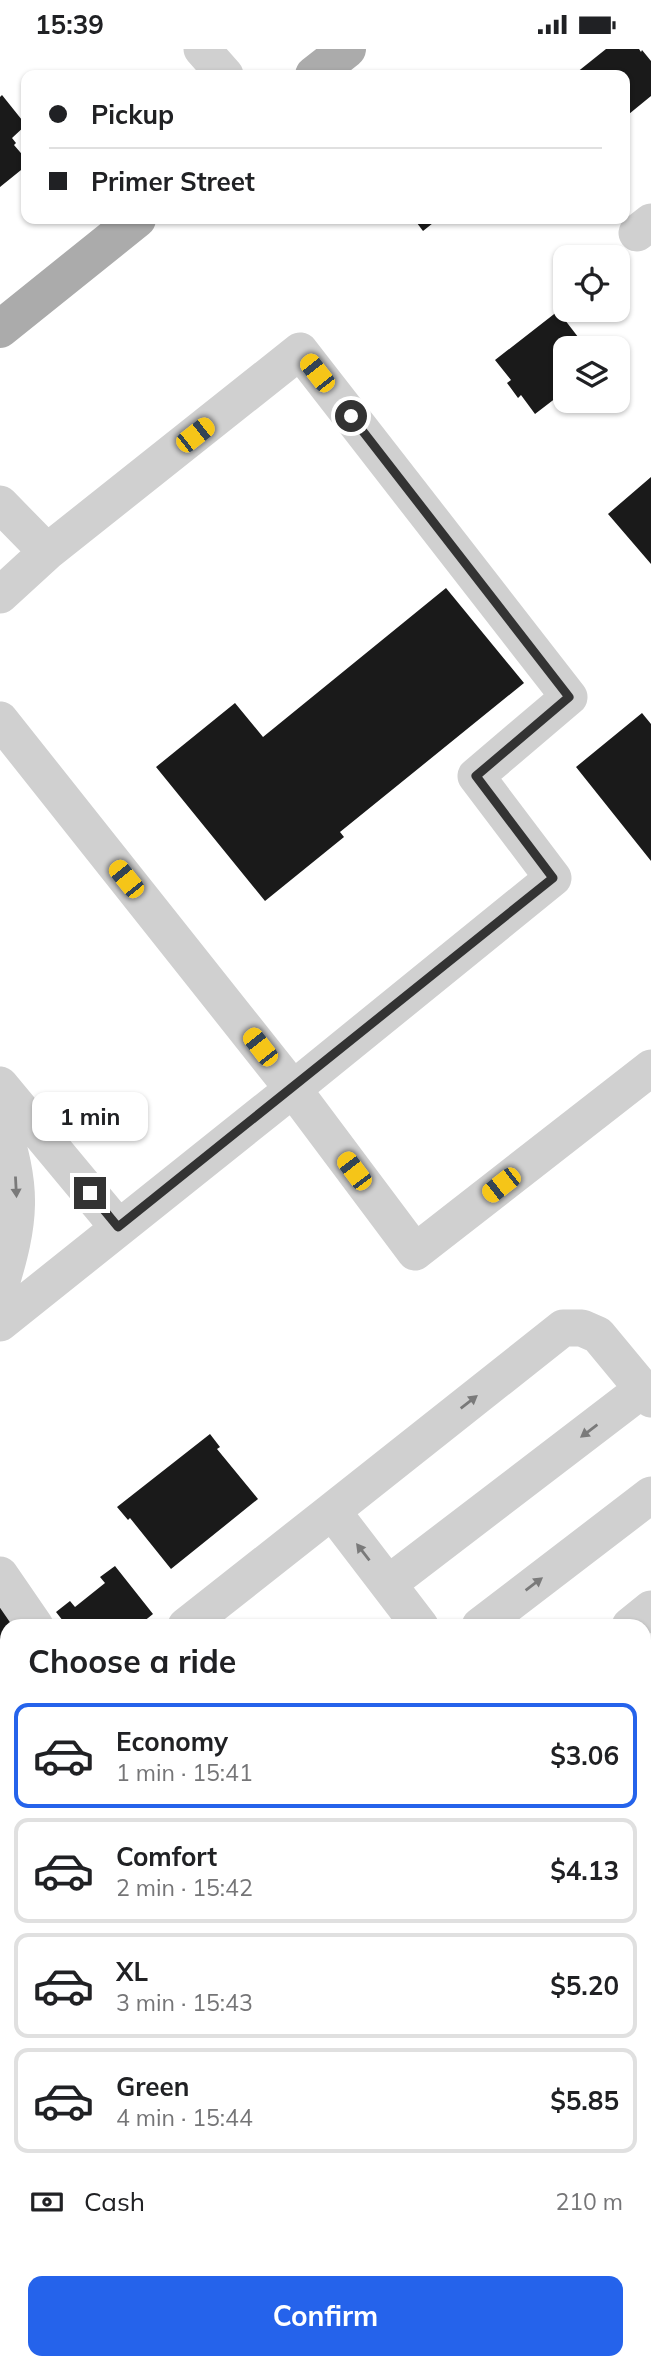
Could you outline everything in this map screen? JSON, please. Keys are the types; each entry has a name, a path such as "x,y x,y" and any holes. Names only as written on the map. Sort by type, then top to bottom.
{"main road":[{"path":"320,70 347,49"},
{"path":"0,329 131,224"}],"street":[{"path":"202,49 221,70"},
{"path":"0,595 47,552 300,351 569,697 476,776 553,878 0,1323"},
{"path":"0,504 47,552"},
{"path":"0,720 293,1089 415,1252 651,1068"},
{"path":"0,1084 118,1227"},
{"path":"0,1121 15,1171 17,1209 14,1241 0,1287"},
{"path":"196,1619 563,1328 582,1328 598,1335 647,1394 388,1584"},
{"path":"489,1619 651,1495"},
{"path":"332,1511 415,1619"},
{"path":"0,1575 30,1619"}],"building":[{"path":"606,49 642,50 651,61 651,96 630,113 630,70 580,70"},
{"path":"2,95 21,119 21,130 12,138 21,153 21,170 0,187"},
{"path":"418,224 432,224 423,231"},
{"path":"553,315 553,322 566,322 577,336 553,336 553,400 535,414 521,395 518,398 507,383 511,380 495,360"},
{"path":"651,477 651,564 608,514"},
{"path":"446,588 524,683 340,832 344,837 265,901 156,767 235,703 263,737"},
{"path":"642,713 651,724 651,861 576,767"},
{"path":"210,1434 220,1447 217,1449 258,1499 171,1569 130,1518 128,1520 117,1507"},
{"path":"115,1566 153,1614 147,1619 62,1619 56,1612 70,1601 75,1607 105,1583 100,1577"},
{"path":"0,1591 20,1619 0,1619"}],"route":[{"path":"90,1193 118,1227 553,878 476,776 569,697 351,416"}]}
